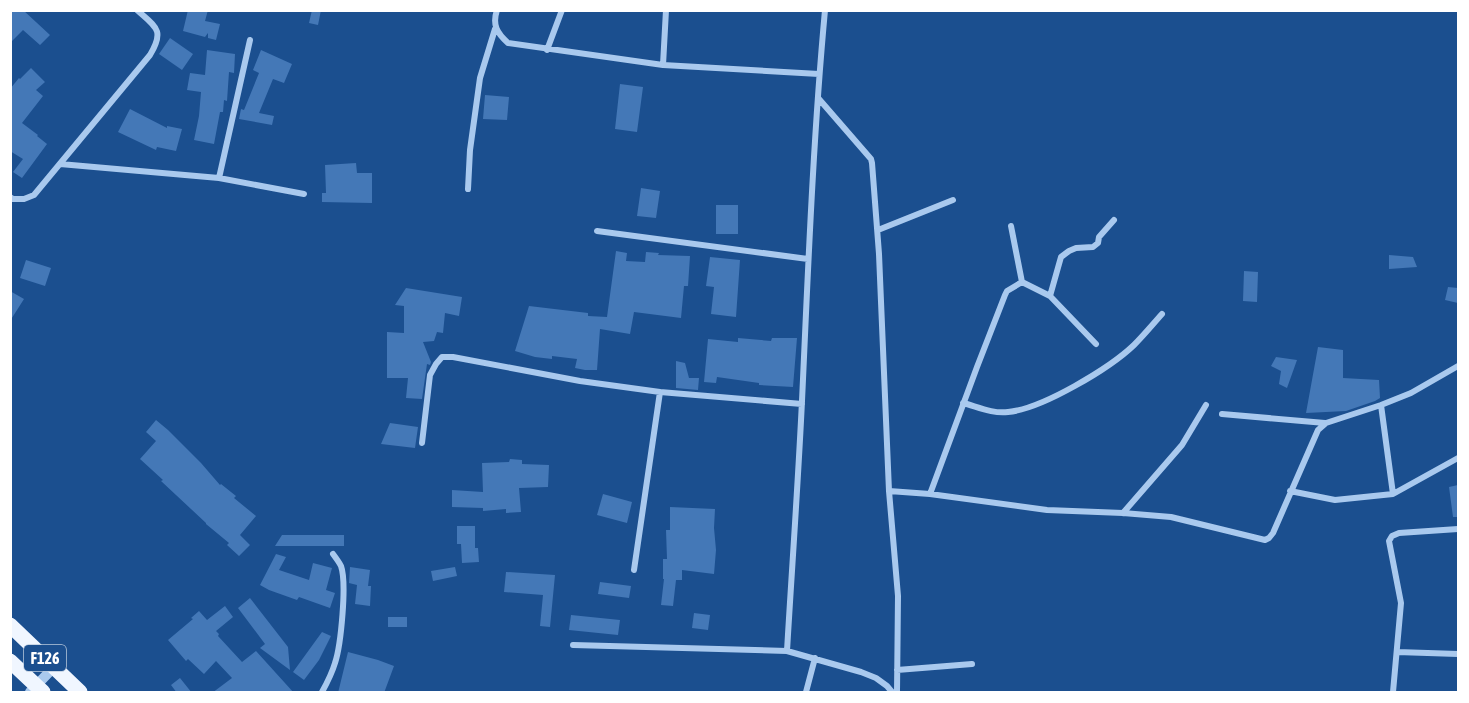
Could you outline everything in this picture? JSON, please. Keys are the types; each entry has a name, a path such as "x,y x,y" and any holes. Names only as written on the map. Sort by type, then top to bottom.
{"main road":[{"name":"F126","path":"10,625 80,693"},
{"name":"F126","path":"10,660 37,690"}],"street":[{"path":"10,197 24,199 34,195 150,55 157,44 156,27 137,10"},
{"path":"468,189 470,150 480,78 495,29 497,10"},
{"path":"547,50 562,10"},
{"path":"663,65 666,10"},
{"path":"787,651 808,259 825,10"},
{"path":"495,29 508,43 547,50 663,65 819,74"},
{"path":"219,178 249,40"},
{"path":"819,98 872,163 878,230 889,491 898,596 897,693"},
{"path":"60,164 219,178 304,194"},
{"path":"878,230 953,200"},
{"path":"1050,296 1061,257 1076,248 1093,247 1114,220"},
{"path":"1011,226 1022,282"},
{"path":"597,231 808,259"},
{"path":"1022,282 1050,296 1096,344"},
{"path":"930,494 1005,295 1007,291 1022,282"},
{"path":"963,403 995,412 1008,412 1043,402 1102,370 1133,345 1162,314"},
{"path":"422,443 430,375 442,357 453,357 580,381 660,392 802,404"},
{"path":"889,491 930,494 1047,510 1171,517 1265,540 1273,533 1318,430 1326,423 1411,393 1458,366"},
{"path":"634,570 660,392"},
{"path":"1123,513 1182,445 1206,405"},
{"path":"1381,405 1394,494"},
{"path":"1222,414 1326,423"},
{"path":"1290,491 1335,500 1394,494 1458,458"},
{"path":"1393,693 1401,603 1389,541 1392,536 1399,533 1458,529"},
{"path":"322,693 336,661 344,594 344,579 340,565 333,554"},
{"path":"573,645 787,651 861,672 876,678 892,693"},
{"path":"1397,652 1458,654"},
{"path":"806,693 815,658"},
{"path":"897,670 972,664"},
{"path":"37,690 54,667"}],"building":[{"path":"10,10 23,10 50,35 40,45 23,30 10,43"},
{"path":"188,10 208,10 205,21 220,24 216,40 208,38 208,33 205,37 183,31"},
{"path":"312,10 321,10 318,25 309,23"},
{"path":"170,38 193,54 182,70 159,54"},
{"path":"207,50 235,54 234,73 229,72 227,101 224,100 223,112 220,112 214,144 194,140 201,92 187,90 190,73 205,75"},
{"path":"261,50 292,64 284,83 273,79 259,113 274,116 272,125 239,119 241,109 244,110 259,73 253,70"},
{"path":"31,68 45,82 36,90 43,96 22,123 47,144 22,178 13,172 23,159 10,151 10,89"},
{"path":"620,84 643,87 637,132 615,129"},
{"path":"485,95 509,97 507,120 483,119"},
{"path":"130,109 167,128 167,126 182,129 176,151 157,147 156,150 118,132"},
{"path":"356,163 357,173 372,173 372,203 322,202 322,193 326,193 325,165"},
{"path":"641,188 660,191 656,218 637,216"},
{"path":"716,205 738,205 738,234 716,234"},
{"path":"616,251 627,253 626,261 645,262 646,252 659,253 658,255 690,256 688,286 684,286 681,318 634,312 630,334 600,329 597,370 575,368 577,359 552,356 552,359 535,357 515,351 529,306 607,317"},
{"path":"1389,255 1413,257 1417,267 1389,269"},
{"path":"710,257 740,260 736,317 711,314 714,287 706,286"},
{"path":"26,260 51,268 45,286 20,278"},
{"path":"1244,271 1258,272 1257,302 1243,301"},
{"path":"1448,287 1458,288 1458,303 1445,300"},
{"path":"406,288 462,297 459,316 445,313 443,333 437,332 434,341 423,342 431,362 430,365 427,364 422,399 406,398 408,378 387,378 387,332 404,333 404,306 395,305"},
{"path":"10,291 24,299 10,321"},
{"path":"738,338 771,341 772,338 797,338 793,387 759,385 759,383 717,377 716,383 704,382 708,339 738,342"},
{"path":"1318,347 1343,350 1343,378 1379,380 1380,398 1346,411 1306,413"},
{"path":"1276,357 1297,360 1287,388 1279,384 1281,371 1271,366"},
{"path":"676,361 685,363 689,378 699,378 698,390 676,388"},
{"path":"156,420 201,463 220,485 236,496 234,498 256,516 240,535 250,545 239,556 227,545 229,543 206,524 140,459 156,441 146,432"},
{"path":"390,423 418,427 415,448 381,444"},
{"path":"510,459 522,460 522,464 549,465 548,487 519,488 521,512 506,513 506,509 483,511 483,508 452,507 452,490 483,492 482,463 509,462"},
{"path":"1458,485 1458,517 1453,517 1449,487"},
{"path":"603,494 632,502 627,523 597,515"},
{"path":"670,507 715,509 714,574 682,570 682,580 676,580 673,606 661,605 664,579 663,559 667,559 666,530 670,530"},
{"path":"457,526 475,526 475,548 478,548 479,562 462,563 461,544 457,544"},
{"path":"282,535 344,535 344,546 275,546"},
{"path":"276,554 286,557 279,570 309,580 313,563 332,568 326,590 335,593 330,608 299,597 297,600 260,585"},
{"path":"350,567 370,570 368,586 371,586 370,606 355,604 357,585 349,583"},
{"path":"455,567 457,576 433,581 431,571"},
{"path":"506,572 555,575 550,627 540,626 543,595 504,592"},
{"path":"600,582 631,586 629,598 598,594"},
{"path":"250,598 288,647 290,670 260,648 265,644 238,608"},
{"path":"225,606 233,617 216,631 218,636 242,662 256,651 294,693 212,693 232,678 216,661 204,674 188,659 186,661 168,640 199,611 207,620"},
{"path":"694,613 710,615 708,630 692,628"},
{"path":"571,615 620,620 618,635 569,630"},
{"path":"388,617 407,617 407,627 388,627"},
{"path":"322,632 331,636 319,660 304,680 293,672"},
{"path":"348,652 394,666 384,693 338,693"},
{"path":"180,678 192,693 177,693 171,685"}]}
